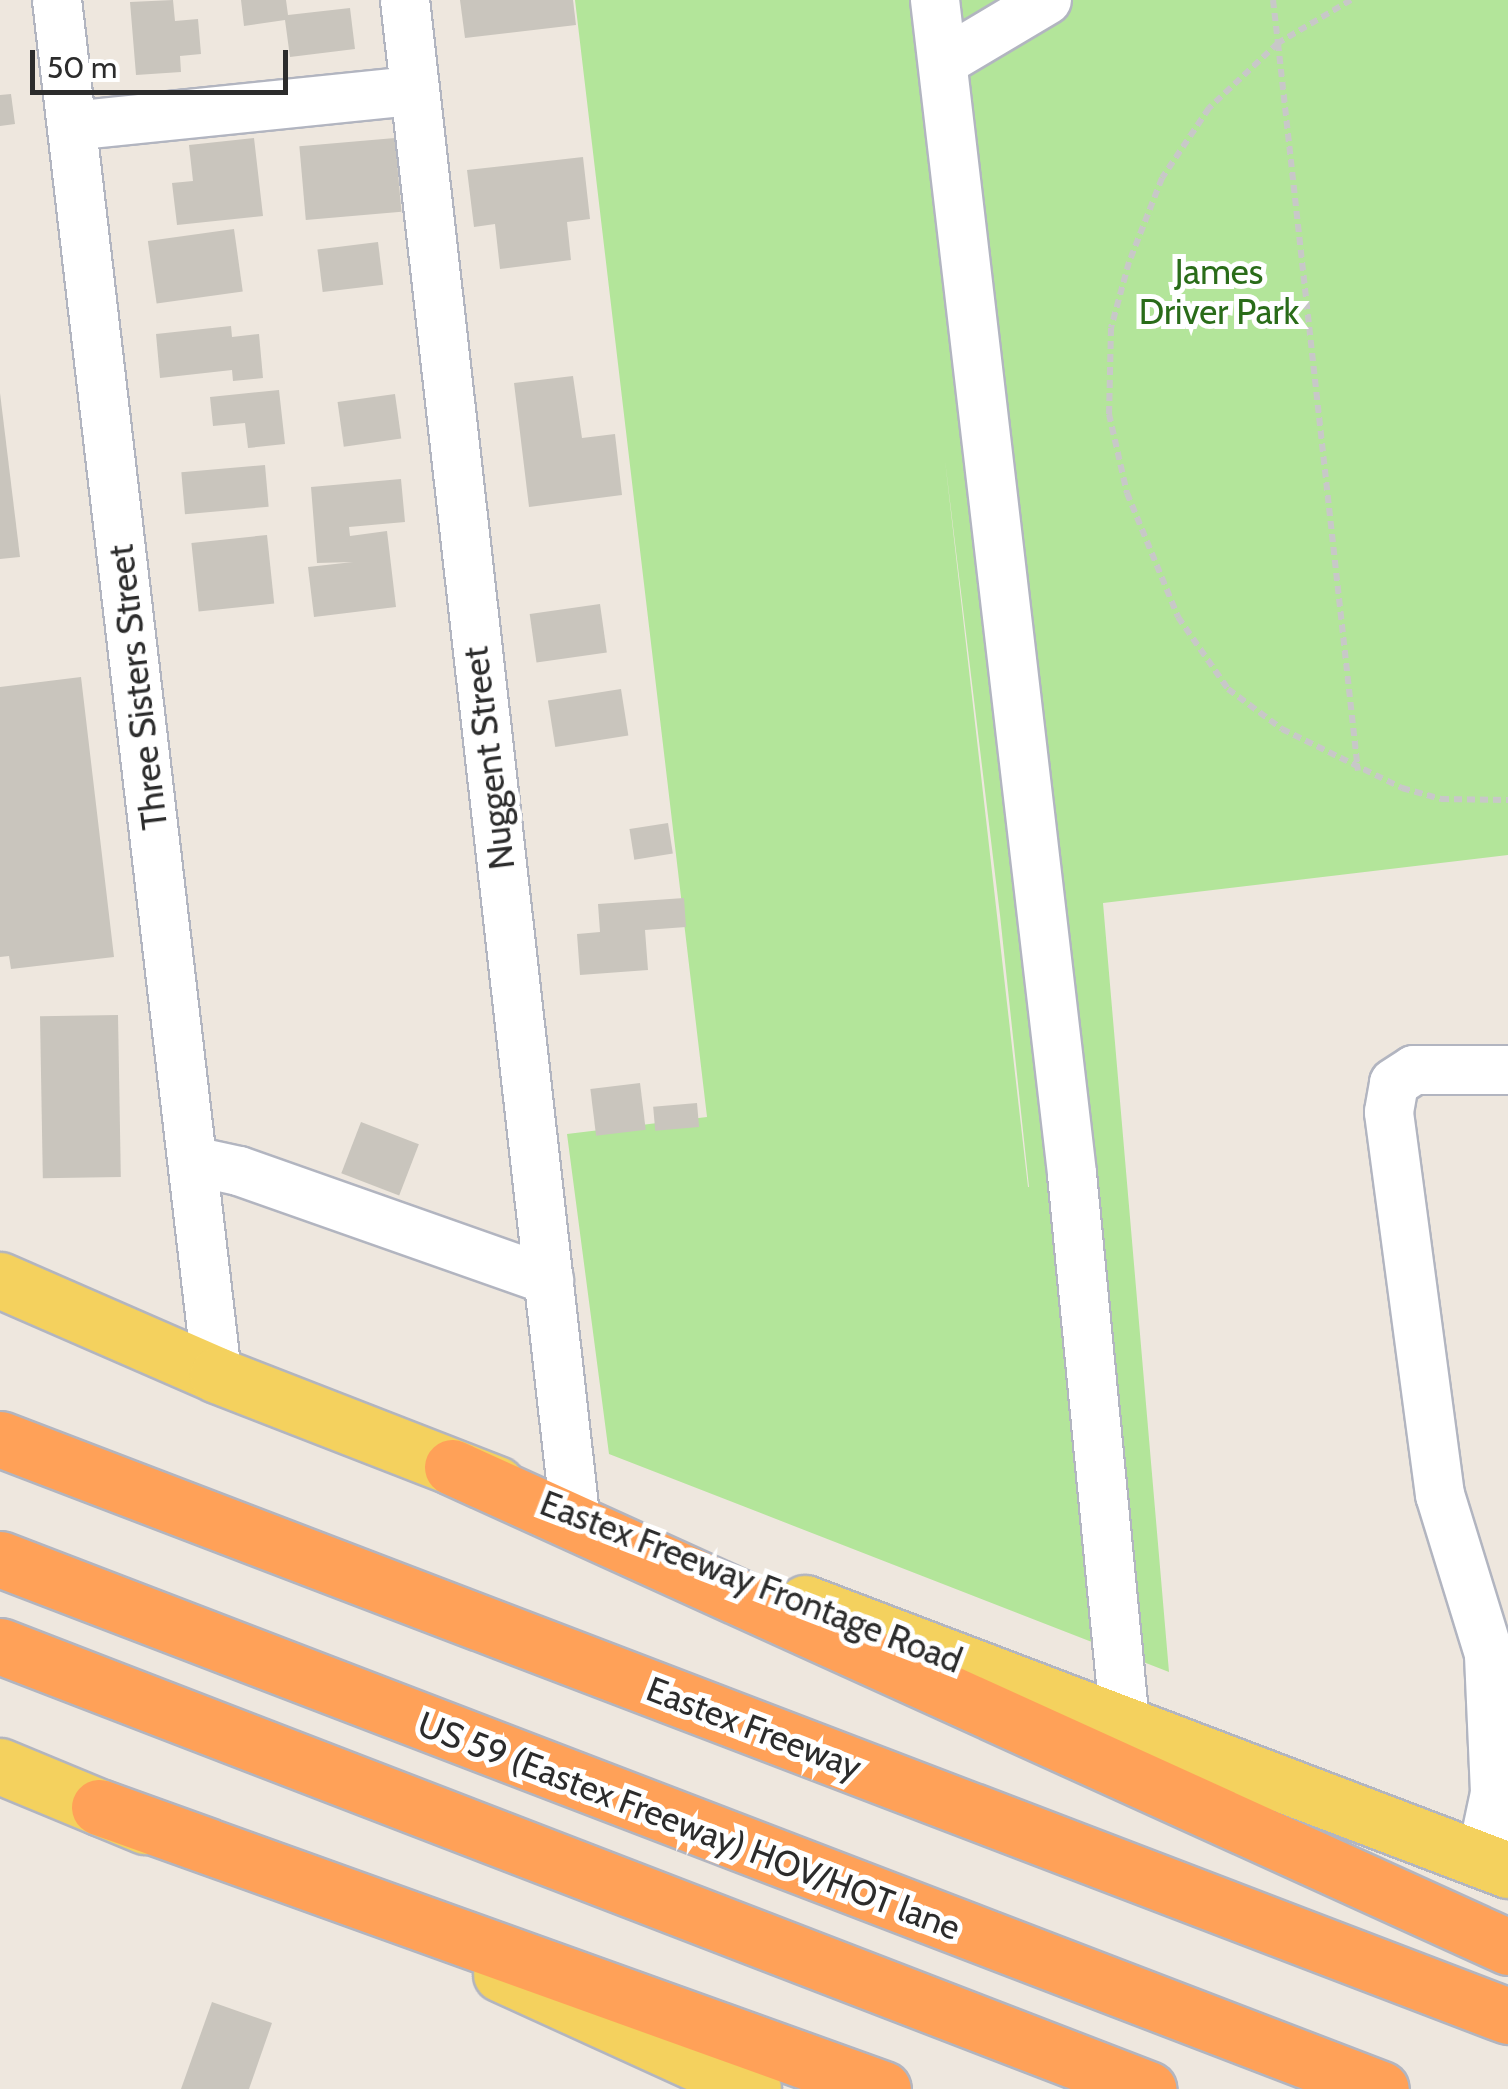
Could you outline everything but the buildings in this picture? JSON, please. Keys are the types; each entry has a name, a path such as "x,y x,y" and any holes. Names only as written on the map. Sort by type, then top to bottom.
{"highway":[{"name":"Eastex Freeway","path":"0,1439 1508,2016"},
{"path":"452,1467 1508,1946"},
{"name":"US 59 (Eastex Freeway) HOV/HOT lane","path":"0,1559 1380,2089"},
{"path":"0,1646 1148,2089"},
{"path":"100,1807 883,2089"}],"main road":[{"name":"Eastex Freeway Frontage Road","path":"0,1280 217,1375 575,1516 1495,1864"},
{"path":"0,1766 490,1969 753,2089"}],"street":[{"name":"Three Sisters Street","path":"57,0 217,1375"},
{"name":"Nuggent Street","path":"405,0 575,1516"},
{"path":"936,0 1072,1174 1126,1724"},
{"path":"943,62 1046,0"},
{"path":"72,126 413,90"},
{"path":"1495,1864 1489,1654 1440,1495 1389,1112 1394,1083 1414,1070 1508,1070"},
{"path":"193,1162 238,1171 549,1280"}],"path":[{"path":"1273,0 1358,771"},
{"path":"1350,0 1278,43 1209,108 1162,178 1110,328 1109,414 1127,494 1188,632 1228,690 1358,771 1441,798 1508,800"}],"green space":[{"name":"James Driver Park","path":"575,0 1508,0 1508,855 1103,903 1169,1672 609,1454 567,1134 707,1117","holes":["945,460 1000,915 1029,1187"]}]}
